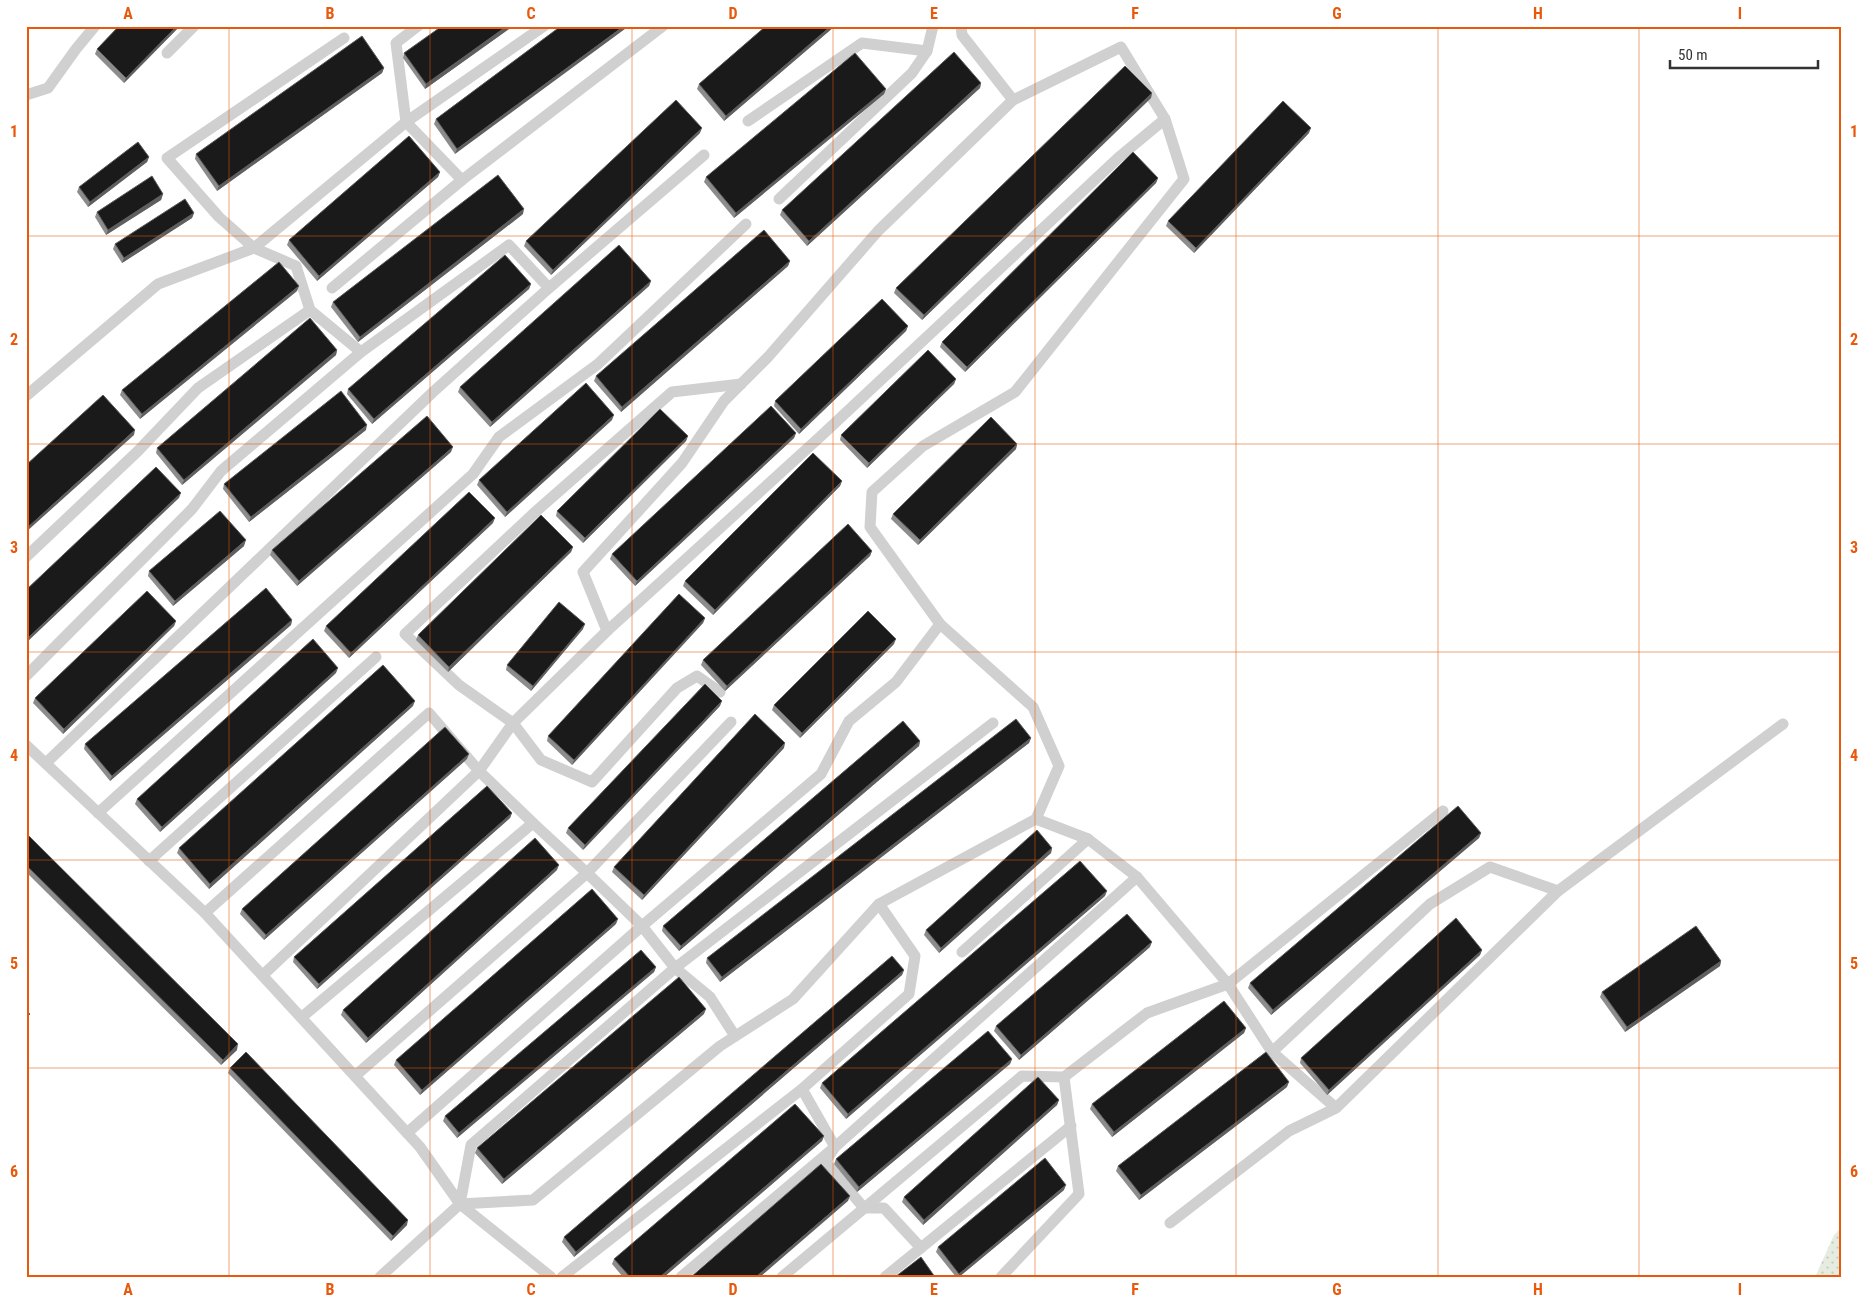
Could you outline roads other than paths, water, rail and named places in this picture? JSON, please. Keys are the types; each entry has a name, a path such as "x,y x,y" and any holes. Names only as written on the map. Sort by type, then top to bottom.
{"lane":[{"path":"26,95 48,88 76,49 96,26"},
{"path":"167,53 194,26"},
{"path":"418,26 396,43 406,122 462,180"},
{"path":"26,396 158,284 254,248 406,122 544,26"},
{"path":"332,288 462,180 663,26"},
{"path":"779,199 912,73 927,51 933,26"},
{"path":"961,26 962,35 1013,100"},
{"path":"344,38 167,158 220,217 254,248 296,266 310,310 361,352"},
{"path":"748,120 862,43 927,51"},
{"path":"460,1204 533,1200 720,1046 793,999 880,904 1036,819 1060,766 1033,707 940,624 870,527 872,492 923,446 1015,392 1184,179 1165,119 1122,47 1013,100 878,231 768,358 724,401 682,463 583,572 607,631"},
{"path":"263,975 479,771 514,723 607,631 822,436 1118,158 1165,119"},
{"path":"46,763 433,392 549,288 704,156"},
{"path":"98,813 473,474 498,437 598,364 746,224"},
{"path":"26,676 192,509 221,471 361,352 509,245 549,288"},
{"path":"26,557 138,451 198,388 310,310"},
{"path":"720,692 698,676 677,688 592,782 542,760 514,723 459,685 405,634 533,514 672,392 741,384"},
{"path":"407,1133 642,926 821,774 849,721 896,682 940,624"},
{"path":"149,861 376,657"},
{"path":"205,913 429,714 479,771 642,926 675,968 710,997 736,1036"},
{"path":"355,1076 587,874 731,722"},
{"path":"380,1277 460,1204 471,1145 675,968 993,723"},
{"path":"1170,1223 1289,1132 1336,1108 1558,891 1783,724"},
{"path":"26,745 205,913 407,1133 460,1204 551,1277"},
{"path":"782,1277 1022,1076 1064,1077 1147,1013 1228,984 1443,811"},
{"path":"1036,819 1088,839 1137,878 1228,984 1272,1052 1336,1108"},
{"path":"302,1017 533,824"},
{"path":"962,952 1088,839"},
{"path":"1272,1052 1430,904 1490,867 1558,891"},
{"path":"681,1277 835,1147 1137,878"},
{"path":"562,1277 802,1089 909,994 915,956 880,904"},
{"path":"1001,1277 1079,1194 1064,1077"},
{"path":"802,1089 835,1147"},
{"path":"886,1277 1071,1126"},
{"path":"835,1147 825,1162 864,1208 884,1208 921,1248"}]}
